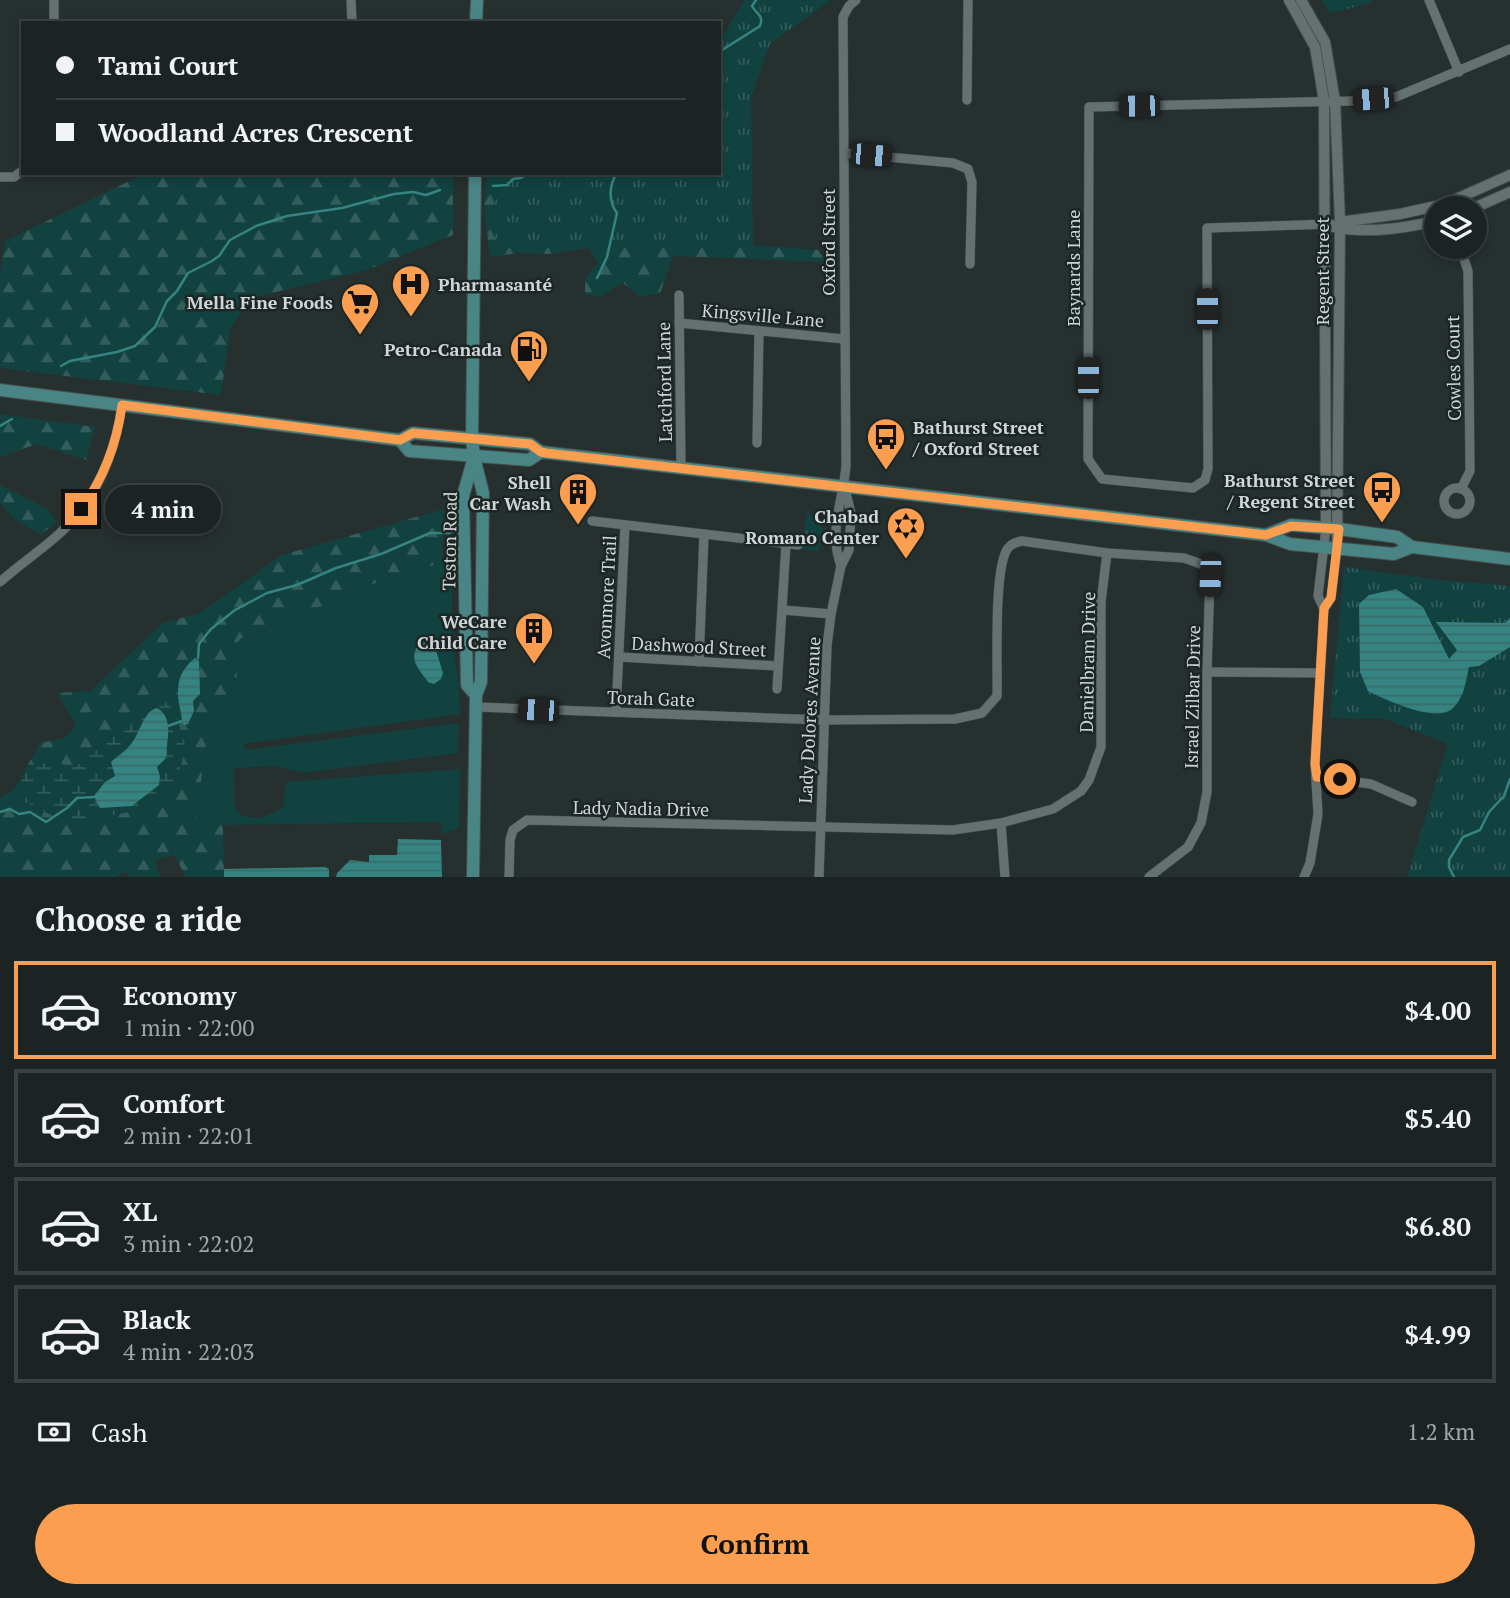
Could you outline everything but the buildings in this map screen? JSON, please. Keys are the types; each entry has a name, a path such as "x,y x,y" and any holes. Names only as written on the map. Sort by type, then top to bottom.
{"main road":[{"path":"476,21 477,0"},
{"path":"474,457 475,175"},
{"path":"0,390 400,440 413,433 530,444 541,452 1266,535 1290,544 1394,554 1412,547"},
{"path":"400,440 409,451 474,457 529,460 541,452"},
{"name":"Teston Road","path":"474,457 463,496 467,685 476,701"},
{"name":"Teston Road","path":"473,877 476,701 481,682 484,493 474,457"},
{"path":"1266,535 1291,526 1332,528 1397,537 1412,547 1510,559"}],"street":[{"path":"54,0 54,21"},
{"path":"351,0 352,21"},
{"name":"Oxford Street","path":"844,488 843,17 856,0"},
{"path":"967,100 968,0"},
{"name":"Regent Street","path":"1289,0 1315,47 1330,101 1325,225 1332,528"},
{"name":"Regent Street","path":"1301,0 1325,43 1340,225 1330,548"},
{"path":"1429,0 1459,72"},
{"path":"1330,101 1396,97 1510,49"},
{"name":"Baynards Lane","path":"1325,225 1207,229 1208,469 1205,480 1193,488 1102,479 1088,459 1089,107 1330,101"},
{"path":"844,153 953,163 968,169 972,182 970,264"},
{"path":"0,177 14,177 21,172"},
{"path":"1467,196 1510,175"},
{"path":"1487,202 1510,192"},
{"path":"1340,225 1424,210"},
{"path":"1325,225 1403,228 1424,224"},
{"name":"Cowles Court","path":"1461,489 1470,471 1468,271 1464,259"},
{"name":"Latchford Lane","path":"679,295 681,468"},
{"name":"Kingsville Lane","path":"679,323 844,339"},
{"path":"757,443 759,331"},
{"path":"0,582 57,536 90,496 106,467 117,434 122,405"},
{"name":"Lady Dolores Avenue","path":"819,877 819,826 831,614 841,566 849,550 851,513 844,488"},
{"path":"592,521 798,545"},
{"name":"Avonmore Trail","path":"616,712 625,525"},
{"path":"699,662 704,534"},
{"name":"Israel Zilbar Drive","path":"824,720 955,719 982,713 997,696 1000,577 1006,549 1013,544 1022,541 1107,553 1184,558 1201,564 1208,569 1210,576 1206,792 1201,823 1188,847 1149,877"},
{"path":"777,690 786,544"},
{"path":"1304,877 1310,863 1318,814 1315,764 1324,608 1318,596 1330,548"},
{"name":"Danielbram Drive","path":"819,826 953,830 1001,823 1054,809 1081,791 1089,780 1101,747 1101,602 1107,553"},
{"path":"783,610 831,614"},
{"name":"Dashwood Street","path":"619,657 778,666"},
{"path":"1207,672 1320,673"},
{"name":"Torah Gate","path":"476,701 616,712 824,720"},
{"path":"1317,777 1371,784 1412,802"},
{"name":"Lady Nadia Drive","path":"509,877 510,840 513,830 527,820 819,826"},
{"path":"1001,823 1005,877"}],"green space":[{"path":"744,0 831,0 770,44 751,99 753,248 495,247 493,175 721,175 721,39"},
{"path":"1322,0 1370,0 1371,3 1330,13"},
{"path":"142,175 453,175 453,235 367,270 251,298 230,329 221,395 0,368 0,274 5,241"},
{"path":"487,175 558,175 664,239 818,250 826,262 673,256 660,294 639,296 623,283 600,297 585,294 585,278 598,263 588,248 548,254 518,253 490,257 484,205"},
{"path":"0,414 95,427 86,460 37,444 0,457"},
{"path":"0,485 48,509 56,523 40,535 14,519 0,503"},
{"path":"444,509 442,562 422,569 416,565 390,581 353,587 341,601 311,609 297,603 295,616 240,639 233,650 230,672 237,673 237,687 232,711 208,727 196,820 223,825 224,877 186,877 174,855 155,860 160,877 131,877 126,872 115,877 0,877 0,798 15,788 40,743 65,738 76,725 57,693 90,691 163,623 200,613 282,555"},
{"path":"807,511 823,529 819,551 801,549"},
{"path":"442,562 452,564 452,643 459,684 460,714 244,744 245,750 459,723 458,753 303,773 275,766 234,768 235,807 242,816 261,818 283,808 286,782 460,769 459,828 441,834 441,822 223,825 196,820 208,727 237,673 230,672 233,650 240,639 295,616 297,603 341,601 353,587 390,581 416,565 422,568"},
{"path":"1344,567 1510,586 1510,877 1407,877 1448,744 1385,719 1330,718"},
{"path":"157,694 175,711 186,748 175,786 143,810 88,819 77,825 65,822 19,799 23,777 35,765 53,763 75,767 106,743"}],"shaded area":[{"path":"1396,589 1423,607 1449,659 1457,650 1436,622 1505,623 1510,618 1510,647 1479,666 1469,667 1459,700 1452,709 1444,713 1423,712 1376,695 1368,691 1360,672 1359,604 1369,595"},
{"path":"420,641 434,644 443,673 441,679 434,684 428,682 415,663 416,648"},
{"path":"195,658 199,660 200,694 193,701 194,711 188,724 184,725 178,687 184,669"},
{"path":"157,708 163,712 168,724 166,758 157,767 159,785 132,806 100,808 94,796 105,782 115,776 111,762 130,745 146,716"},
{"path":"398,839 441,840 442,877 336,877 350,860 369,862 369,855 397,855"},
{"path":"224,869 329,869 329,877 224,877"}],"waterway":[{"path":"721,51 760,26 761,17 752,6 756,0"},
{"path":"493,186 507,185 513,179 526,175"},
{"path":"597,278 607,257 617,213 611,193 616,175"},
{"path":"61,366 70,361 135,346 155,327 167,301 188,273 212,261 230,240 256,226 287,216 342,208 394,194 413,192 426,195 440,190"},
{"path":"0,426 12,419"},
{"path":"198,658 199,644 211,629 235,610 267,593 297,585 430,533 449,533 459,529"},
{"path":"168,726 182,721"},
{"path":"1454,877 1449,860 1463,837 1480,830 1489,812 1504,796 1510,779"},
{"path":"0,812 10,809 19,814 30,812 46,822 77,798 94,797"}],"place":[{"name":"Pharmasanté","path":"411,318"},
{"name":"Mella Fine Foods","path":"360,336"},
{"name":"Petro-Canada","path":"529,383"},
{"name":"Bathurst Street / Oxford Street","path":"886,471"},
{"name":"Bathurst Street / Regent Street","path":"1382,524"},
{"name":"Shell Car Wash","path":"578,526"},
{"name":"Chabad Romano Center","path":"906,560"},
{"name":"WeCare Child Care","path":"534,665"}],"route":[{"path":"81,509 106,467 117,434 122,405 271,426 400,440 413,433 530,444 546,453 1266,535 1291,526 1339,529 1331,598 1324,608 1315,764 1317,777 1340,779"}]}
